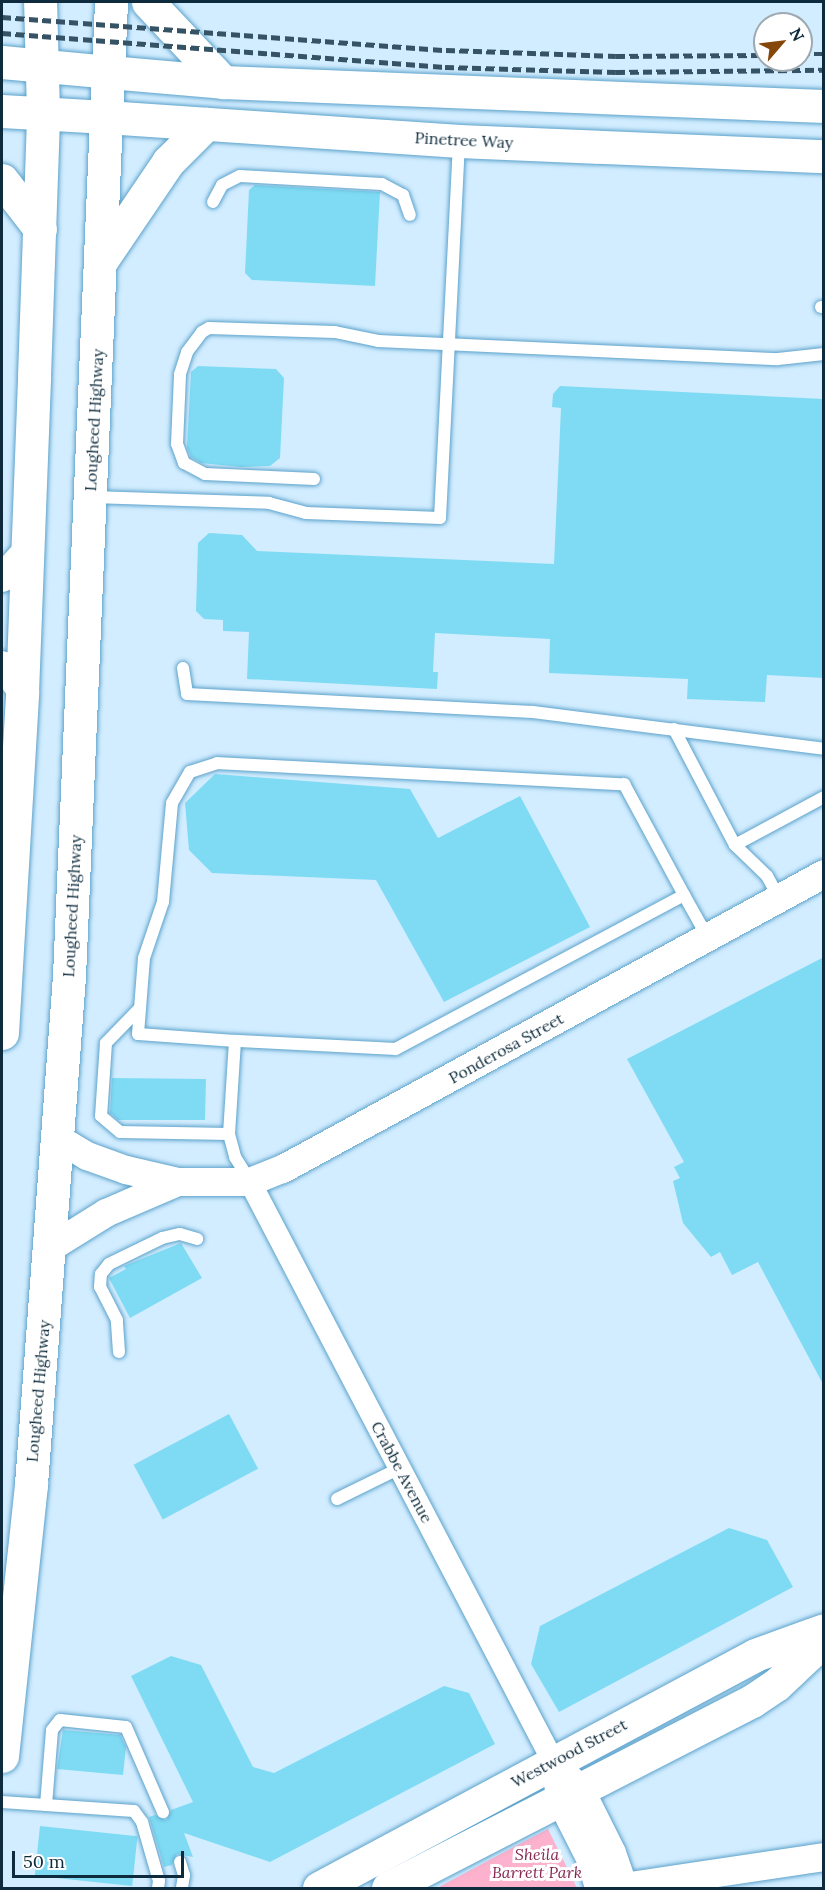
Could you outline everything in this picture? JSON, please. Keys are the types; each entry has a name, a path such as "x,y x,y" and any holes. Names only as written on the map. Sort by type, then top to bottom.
{"main road":[{"path":"2,1033 22,692 40,229 43,66 40,2"},
{"name":"Lougheed Highway","path":"2,1755 31,1484 50,1248 75,858 111,2"},
{"path":"148,2 223,82"},
{"path":"2,62 223,82 824,106"},
{"path":"2,111 106,117"},
{"name":"Pinetree Way","path":"106,117 459,141 824,156"},
{"path":"101,261 168,162 206,124"},
{"path":"2,180 40,229"},
{"name":"Westwood Street","path":"320,1888 553,1761 762,1652 824,1630"},
{"path":"388,1888 571,1796 761,1695 824,1640"}],"street":[{"path":"2,578 28,549"},
{"path":"2,665 22,692"},
{"name":"Ponderosa Street","path":"57,1138 108,1164 178,1182 250,1182 283,1169 824,874"},
{"name":"Ponderosa Street","path":"50,1248 106,1214 178,1182"},
{"name":"Crabbe Avenue","path":"250,1182 553,1761"},
{"path":"553,1761 571,1796 612,1853 616,1888 824,1857"}],"lane":[{"path":"90,497 269,502 303,512 440,518 459,141"},
{"path":"213,202 222,185 240,176 382,184 403,195 410,215"},
{"path":"314,479 205,474 192,470 182,460 177,444 181,370 193,342 209,328 335,332 378,341 448,345 778,358 824,354"},
{"path":"183,668 187,694 533,712 824,749"},
{"path":"674,729 735,845 767,876 779,898"},
{"path":"684,895 395,1049 138,1034 144,958 163,902 172,803 190,772 217,763 624,784 708,938"},
{"path":"735,845 824,797"},
{"path":"140,1008 106,1043 101,1116 120,1132 229,1134"},
{"path":"235,1041 229,1134 235,1158 250,1182"},
{"path":"119,1352 117,1320 100,1287 101,1274 109,1264 162,1238 180,1234 197,1239"},
{"path":"337,1499 400,1468"},
{"path":"46,1805 52,1730 60,1719 126,1727 163,1812"},
{"path":"2,1802 134,1811 147,1842 159,1881 158,1888"},
{"path":"180,1862 184,1875 182,1888"}],"green space":[{"name":"Sheila Barrett Park","path":"548,1829 577,1888 437,1888 523,1842"}],"building":[{"path":"255,185 380,192 375,286 252,280 245,273 249,190"},
{"path":"198,366 276,369 284,378 280,458 270,466 241,467 201,463 191,457 187,448 191,372"},
{"path":"560,386 824,399 824,678 767,675 765,702 687,699 688,679 549,673 550,639 435,633 433,672 438,672 437,689 247,679 249,632 223,631 223,620 204,619 196,611 198,543 209,533 242,535 257,551 554,564 561,408 552,407 553,394"},
{"path":"215,774 410,789 438,838 520,796 590,927 444,1002 376,880 212,873 189,850 185,803"},
{"path":"824,957 824,1386 758,1262 732,1275 720,1252 711,1257 683,1223 673,1181 680,1178 674,1167 684,1162 627,1059"},
{"path":"112,1078 206,1079 205,1120 118,1120 110,1113"},
{"path":"181,1243 202,1278 130,1318 109,1278 126,1269 124,1266"},
{"path":"229,1414 258,1469 163,1519 134,1465"},
{"path":"729,1528 767,1540 793,1587 559,1712 531,1664 540,1626"},
{"path":"171,1656 201,1665 253,1767 274,1773 444,1686 469,1693 495,1744 270,1862 184,1833 193,1857 177,1854 172,1865 164,1867 149,1817 155,1815 166,1820 171,1810 193,1802 131,1676"},
{"path":"63,1730 120,1735 126,1747 123,1775 57,1769"},
{"path":"40,1826 137,1836 132,1886 35,1876"}],"railway":[{"path":"2,17 446,50 616,56 753,55"},
{"path":"2,33 445,67 616,72 824,70"},
{"path":"813,54 824,54"}]}
